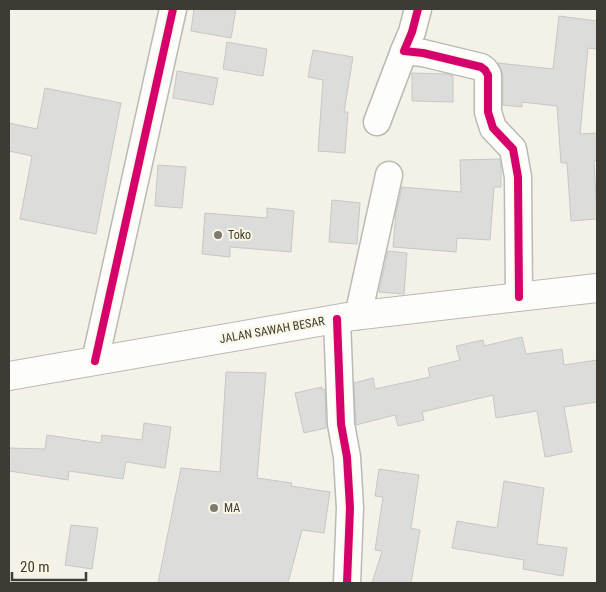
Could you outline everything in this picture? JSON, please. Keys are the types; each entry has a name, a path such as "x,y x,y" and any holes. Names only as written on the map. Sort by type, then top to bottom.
{"main road":[{"name":"JALAN SAWAH BESAR","path":"9,376 348,318 597,288"}],"street":[{"path":"95,361 173,9"},
{"path":"377,122 412,32 418,9"},
{"path":"404,52 423,53 481,67 488,75 488,112 493,128 513,149 518,178 519,297"},
{"path":"347,583 350,508 347,457 341,424 348,318 389,175"}],"building":[{"path":"194,9 236,9 231,38 191,31"},
{"path":"559,16 597,21 597,49 588,48 580,134 597,133 597,160 594,161 597,219 571,221 567,163 561,163 557,106 522,102 522,107 503,105 503,75 498,63 553,69"},
{"path":"227,42 267,49 263,76 223,69"},
{"path":"313,50 353,57 344,112 348,112 345,153 318,151 323,80 308,77"},
{"path":"177,71 218,78 213,105 173,98"},
{"path":"412,73 453,76 453,102 412,101"},
{"path":"45,88 121,103 96,234 20,219 32,156 9,151 9,123 37,129"},
{"path":"500,159 501,187 494,187 490,240 457,238 456,252 393,247 396,213 402,187 461,192 460,160"},
{"path":"158,165 186,167 182,208 155,206"},
{"path":"332,200 360,203 357,244 329,242"},
{"path":"267,208 294,211 291,252 230,247 230,257 202,254 205,213 267,218"},
{"path":"388,251 407,253 404,294 379,292"},
{"path":"522,337 526,354 562,349 564,365 597,360 597,402 564,407 572,452 545,457 537,411 496,418 493,395 422,412 424,420 398,426 395,415 356,425 354,383 373,378 375,389 430,377 428,368 460,360 456,346 483,340 484,346"},
{"name":"MA","path":"226,372 266,373 257,478 292,483 291,486 330,492 324,533 302,530 288,583 158,583 181,468 220,472"},
{"path":"322,387 322,390 325,389 326,428 304,433 295,393"},
{"path":"144,423 171,427 165,468 126,462 123,479 69,471 68,480 9,471 9,448 45,449 47,435 101,443 102,435 142,440"},
{"path":"379,469 419,475 411,528 420,530 411,583 372,583 382,551 375,550 383,497 375,496"},
{"path":"504,481 544,488 537,544 567,548 563,576 523,569 524,560 452,548 457,521 497,528"},
{"path":"71,525 98,528 92,569 65,565"}],"cycle path":[{"path":"95,361 173,9"},
{"path":"418,9 412,32 404,51 423,53 481,67 488,75 488,112 493,128 513,149 518,177 519,297"},
{"path":"337,319 341,424 347,457 350,508 347,583"}],"place":[{"name":"Toko","path":"218,235"},
{"name":"MA","path":"214,508"}]}
